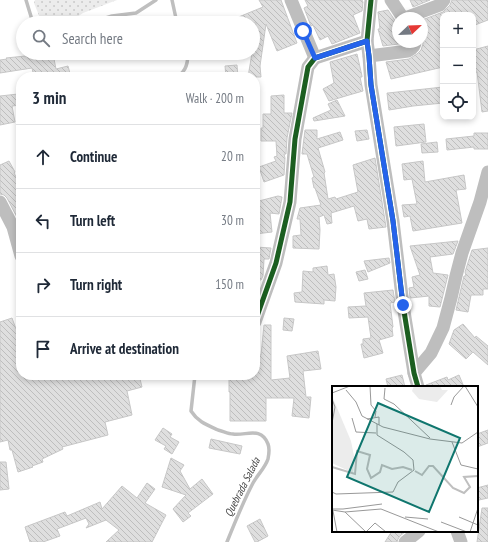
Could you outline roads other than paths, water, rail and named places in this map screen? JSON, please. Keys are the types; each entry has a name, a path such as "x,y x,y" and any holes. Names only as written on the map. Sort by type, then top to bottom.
{"street":[{"path":"291,0 315,58"},
{"path":"371,0 367,41 371,85 393,221 403,305 414,373 418,386"},
{"path":"391,0 400,12"},
{"path":"421,12 440,5 444,0"},
{"path":"260,308 276,263 290,202 295,139 308,67 315,58 367,41"},
{"path":"369,56 408,51 413,48"},
{"path":"414,373 431,353 443,328 462,253 480,202 488,172"},
{"path":"0,202 13,227 16,238"},
{"path":"405,542 418,532"},
{"path":"457,532 461,542"}],"waterway":[{"name":"Quebrada Salada","path":"26,0 31,16"},
{"name":"Quebrada Salada","path":"112,16 136,13 156,0"},
{"name":"Quebrada Salada","path":"172,0 175,16"},
{"name":"Quebrada Salada","path":"182,72 187,60"},
{"name":"Quebrada Salada","path":"194,380 191,411 197,418 203,423 229,434 257,433 265,438 269,448 267,462 249,490 227,542"}]}
